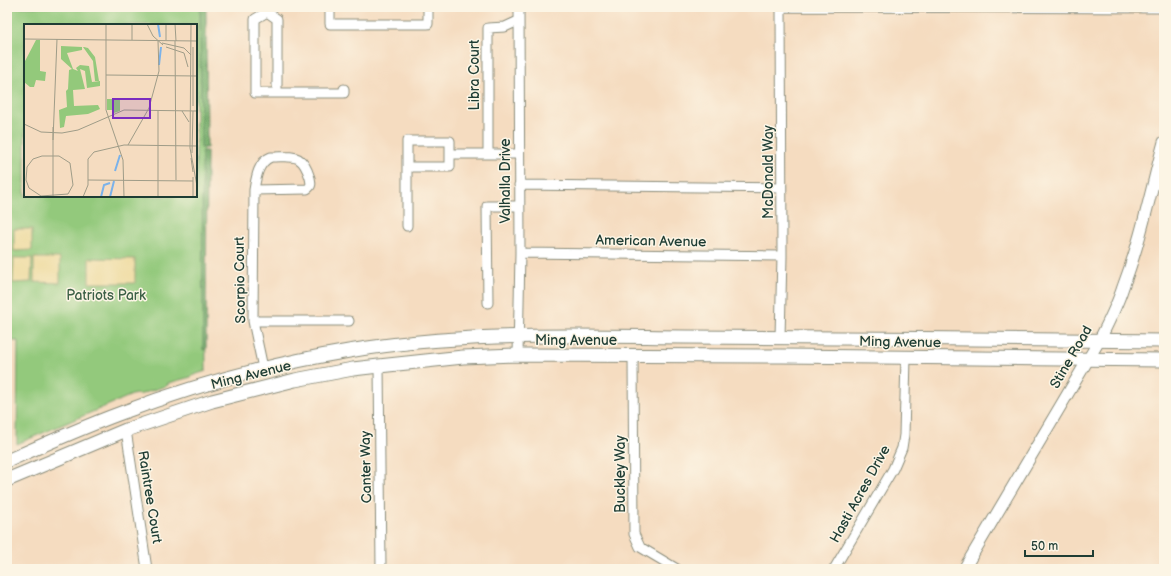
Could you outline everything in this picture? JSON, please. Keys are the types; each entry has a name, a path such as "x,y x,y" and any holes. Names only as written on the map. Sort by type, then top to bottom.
{"main road":[{"name":"Ming Avenue","path":"7,461 118,414 211,382 300,360 372,348 461,338 519,336 780,337 1164,341"},
{"path":"695,355 762,347 780,337"},
{"path":"782,356 794,346 852,338"},
{"path":"379,366 389,355 437,341"},
{"path":"320,375 361,359 372,348"},
{"name":"Ming Avenue","path":"7,480 126,430 212,401 264,387 320,375 379,366 463,357 518,355 695,355 1164,360"},
{"path":"126,430 134,417 211,382"}],"street":[{"path":"330,7 330,24 428,24 428,7"},
{"name":"Valhalla Drive","path":"518,355 520,253 519,7"},
{"path":"781,7 1164,8"},
{"name":"McDonald Way","path":"780,337 782,256 781,7"},
{"path":"277,93 277,19 267,9 255,19 255,93 277,93 344,93 344,89"},
{"name":"Libra Court","path":"488,154 488,28 505,27 518,22"},
{"path":"407,167 450,167 450,141 407,141 407,167 408,226"},
{"name":"Stine Road","path":"964,569 1099,341 1112,315 1132,261 1164,142"},
{"path":"450,154 519,154"},
{"name":"Scorpio Court","path":"254,190 307,189 311,184 308,172 303,162 299,158 294,157 270,157 262,163 257,174 254,190 253,321 263,368"},
{"path":"519,185 781,188"},
{"path":"488,303 487,206 519,206"},
{"name":"American Avenue","path":"520,253 782,256"},
{"path":"253,321 349,321"},
{"name":"Buckley Way","path":"633,356 634,534 640,547 677,569"},
{"name":"Hasti Acres Drive","path":"834,569 893,469 902,448 904,435 906,358"},
{"name":"Canter Way","path":"379,366 381,569"},
{"name":"Raintree Court","path":"126,430 147,569"}],"green space":[{"name":"Patriots Park","path":"7,7 202,7 206,371 191,377 168,383 168,385 139,395 132,395 17,444 18,341 7,341"},
{"path":"200,7 206,7 207,148 201,148"},
{"path":"202,151 207,151 206,349 203,350"}],"sand":[{"path":"14,229 32,229 32,250 14,251"},
{"path":"14,258 32,258 31,282 13,283"},
{"path":"34,258 60,258 60,283 34,282"},
{"path":"89,258 135,259 135,283 89,283"}]}
